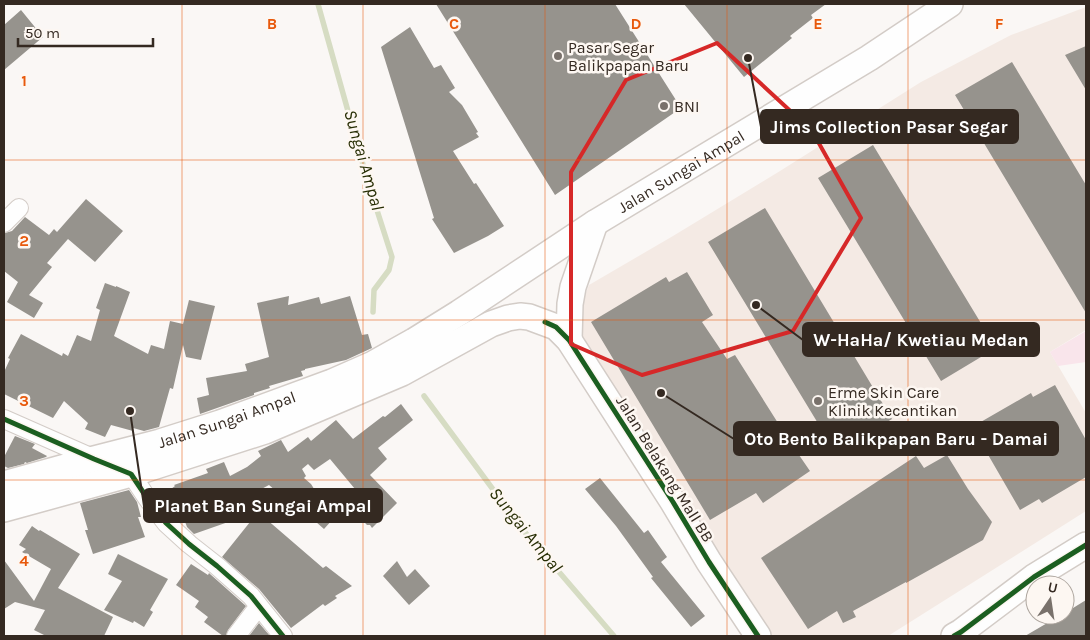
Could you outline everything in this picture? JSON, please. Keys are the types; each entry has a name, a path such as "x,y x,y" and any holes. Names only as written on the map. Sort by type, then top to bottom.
{"main road":[{"name":"Jalan Sungai Ampal","path":"4,509 131,474 265,431 336,391 373,364 411,358 459,313 595,223 869,58 950,4"},
{"path":"569,340 570,304 573,287 595,223"},
{"name":"Jalan Belakang Mall BB","path":"411,358 508,318 529,317 556,327 569,340 758,636"},
{"name":"Jalan Sungai Ampal","path":"4,484 160,442 220,423 336,391"},
{"path":"954,636 1034,577 1086,545"}],"street":[{"path":"4,224 19,208"},
{"path":"4,419 131,474 166,522 251,596 283,636"},
{"path":"236,636 259,606"}],"highlighted area":[{"path":"717,43 812,131 861,218 793,331 642,375 571,344 571,172 626,80"}],"shaded area":[{"path":"1086,7 1086,330 1050,352 1086,413 1086,511 888,636 763,636 572,328 589,285 780,171 921,82 1011,35"},
{"path":"1086,331 1086,362 1058,366 1050,352"}],"building":[{"name":"Pasar Segar Balikpapan Baru","path":"436,4 615,4 681,108 555,195"},
{"path":"684,4 826,4 811,15 813,18 790,36 792,38 744,77"},
{"path":"21,10 43,37 4,70 4,25"},
{"path":"410,27 434,68 441,65 455,88 449,92 462,105 478,132 476,133 479,137 453,151 504,226 454,253 432,219 434,218 381,47"},
{"path":"1086,46 1086,90 1065,55"},
{"path":"1012,62 1086,185 1086,313 955,95"},
{"path":"873,145 996,348 941,381 818,178"},
{"path":"86,199 123,231 95,262 68,239 47,263 52,267 29,295 43,303 34,318 7,302 18,282 4,271 5,233 12,231 25,217 49,235 54,229 57,232"},
{"path":"765,208 892,419 836,453 708,242"},
{"path":"687,272 713,315 702,322 727,359 735,355 810,471 763,503 756,493 710,520 591,322 666,277 669,282"},
{"path":"105,283 130,292 114,336 148,354 151,345 164,349 170,321 183,324 189,300 215,306 201,360 186,357 183,345 173,389 170,388 159,427 144,431 133,428 133,431 111,425 105,437 85,429 88,423 64,401 53,418 4,394 4,372 10,359 8,358 21,334 62,356 63,353 68,356 77,335 91,341 100,310 96,308"},
{"path":"289,296 288,305 319,297 321,304 350,296 362,335 368,334 372,348 346,360 305,369 301,371 303,376 269,386 270,388 254,393 254,395 200,414 197,398 209,395 206,378 247,371 245,364 269,357 257,303"},
{"path":"1055,385 1086,440 1086,477 1042,503 1039,499 1020,510 972,427 1031,393 1033,397"},
{"path":"401,404 413,420 378,448 387,459 370,475 397,503 372,528 343,500 355,489 330,459 314,470 308,464 302,469 306,476 304,478 311,484 333,519 324,529 299,507 297,509 269,485 243,499 257,512 194,534 187,527 181,511 174,516 160,497 174,485 208,473 206,469 224,462 230,476 247,467 261,456 258,451 281,440 288,452 308,437 311,441 336,420 353,439"},
{"path":"15,436 35,444 32,448 47,456 8,468 4,466 4,457"},
{"path":"947,455 968,489 992,522 983,540 853,611 856,617 843,623 837,611 808,629 761,558 916,456 924,468"},
{"path":"600,478 644,533 648,530 667,557 661,562 705,616 691,627 651,578 653,577 616,526 585,489"},
{"path":"129,490 137,502 141,517 138,517 145,537 93,554 85,530 88,530 80,503"},
{"path":"258,512 323,568 326,566 352,586 335,596 337,598 325,606 323,604 291,628 259,589 222,557"},
{"path":"32,526 80,554 58,588 113,617 104,636 46,636 34,630 45,610 15,602 4,609 4,560 34,601 51,569 22,552 26,549 19,545"},
{"path":"118,554 168,579 150,610 153,612 144,627 134,621 133,623 104,610 122,581 108,574"},
{"path":"397,561 407,577 415,569 430,586 409,605 383,576"},
{"path":"191,564 208,575 209,573 246,606 228,630 226,636 223,636 204,622 208,617 195,607 199,601 176,585"},
{"path":"1086,600 1086,636 1025,636 1044,625 1075,625 1075,607"},
{"path":"259,623 270,636 249,636"}],"waterway":[{"name":"Sungai Ampal","path":"318,4 367,179 392,257 389,270 374,290 373,312"},
{"name":"Sungai Ampal","path":"424,396 523,530 614,636"}],"cycle path":[{"path":"545,322 556,327 569,340 758,636"},
{"path":"4,419 131,474 166,523 251,596 283,636"},
{"path":"954,636 1034,577 1086,545"}],"place":[{"name":"Pasar Segar Balikpapan Baru","path":"558,56"},
{"name":"Jims Collection Pasar Segar","path":"748,58"},
{"name":"BNI","path":"664,106"},
{"name":"W-HaHa/ Kwetiau Medan","path":"756,305"},
{"name":"Oto Bento Balikpapan Baru - Damai","path":"661,393"},
{"name":"Erme Skin Care Klinik Kecantikan","path":"818,401"},
{"name":"Planet Ban Sungai Ampal","path":"130,411"}]}
